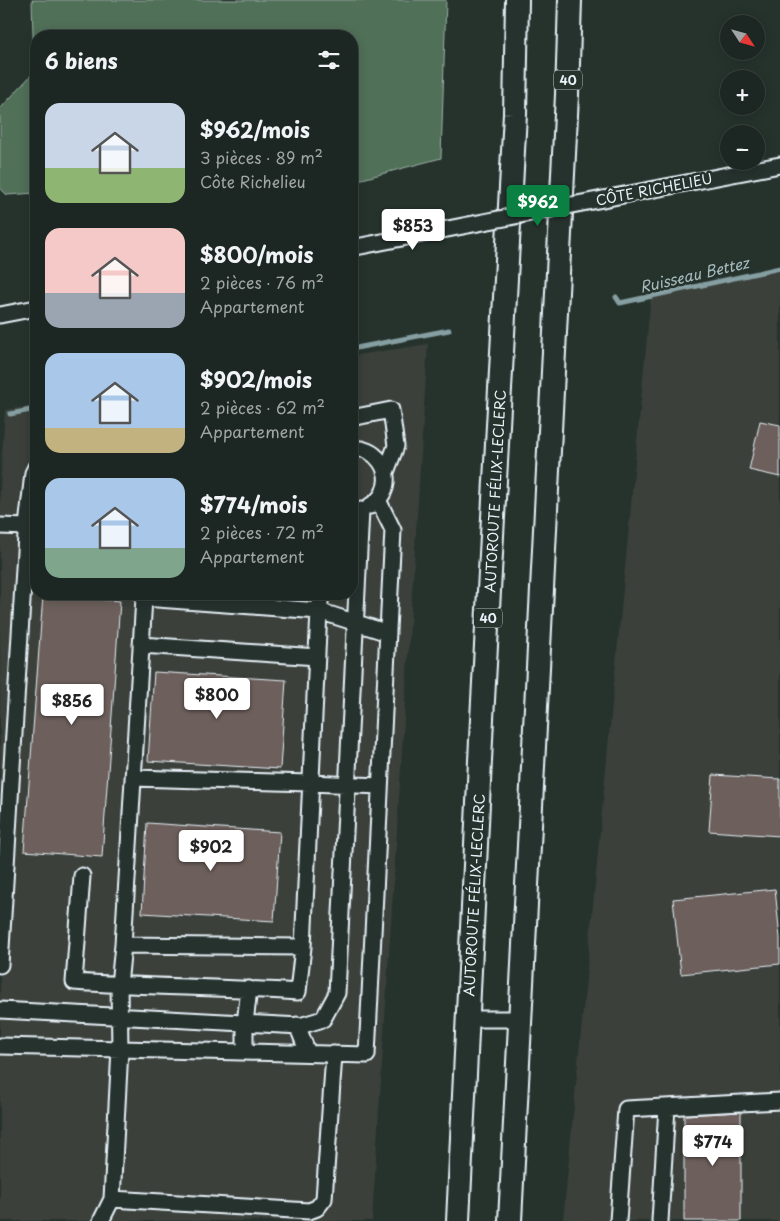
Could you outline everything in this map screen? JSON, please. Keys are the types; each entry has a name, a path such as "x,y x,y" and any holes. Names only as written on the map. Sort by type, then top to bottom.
{"highway":[{"name":"AUTOROUTE FÉLIX-LECLERC","path":"458,1221 514,114 517,0"},
{"name":"40","path":"510,1221 564,159 570,0"}],"street":[{"name":"CÔTE RICHELIEU","path":"358,247 780,165"},
{"path":"0,315 30,309"},
{"path":"358,417 391,410 396,446 386,472 384,492 370,506 358,509"},
{"path":"358,448 375,455 382,463 386,472"},
{"path":"0,1046 366,1055 393,530 378,500"},
{"path":"0,965 27,527 30,514"},
{"path":"0,526 27,527"},
{"path":"101,1221 112,1199 120,1049 119,985 144,600"},
{"path":"191,600 320,611 388,633"},
{"path":"82,876 74,982 298,992 303,947 321,600"},
{"path":"0,1010 296,1026 323,1018 337,993 355,600"},
{"path":"141,644 317,657"},
{"path":"133,778 380,786"},
{"path":"122,944 303,947"},
{"path":"245,1052 245,1023 249,989"},
{"path":"468,1019 520,1019"},
{"path":"296,1026 308,1053"},
{"path":"112,1199 309,1211 317,1208 324,1199 334,1054"},
{"path":"618,1221 626,1109 780,1101"},
{"path":"660,1221 667,1107"}],"shaded area":[{"path":"780,269 780,1221 563,1221 651,294"},
{"path":"428,344 372,1221 0,1221 0,487 5,410 30,406 30,600 358,600 358,355"}],"green space":[{"path":"32,0 446,0 441,158 358,180 358,30 33,30"},
{"path":"30,76 30,193 7,195 0,188 0,109"}],"building":[{"path":"760,421 780,425 780,477 749,470"},
{"path":"43,600 120,601 102,857 24,851"},
{"path":"154,672 286,680 280,769 148,761"},
{"path":"713,775 780,779 780,836 709,831"},
{"path":"147,823 280,832 274,921 142,913"},
{"path":"775,889 780,938 780,964 681,974 673,899"},
{"path":"741,1112 741,1221 684,1221 684,1115"}],"waterway":[{"name":"Ruisseau Bettez","path":"616,297 620,303 780,268"},
{"name":"Ruisseau Bettez","path":"358,348 449,330"},
{"name":"Ruisseau Bettez","path":"10,414 30,410"}]}
